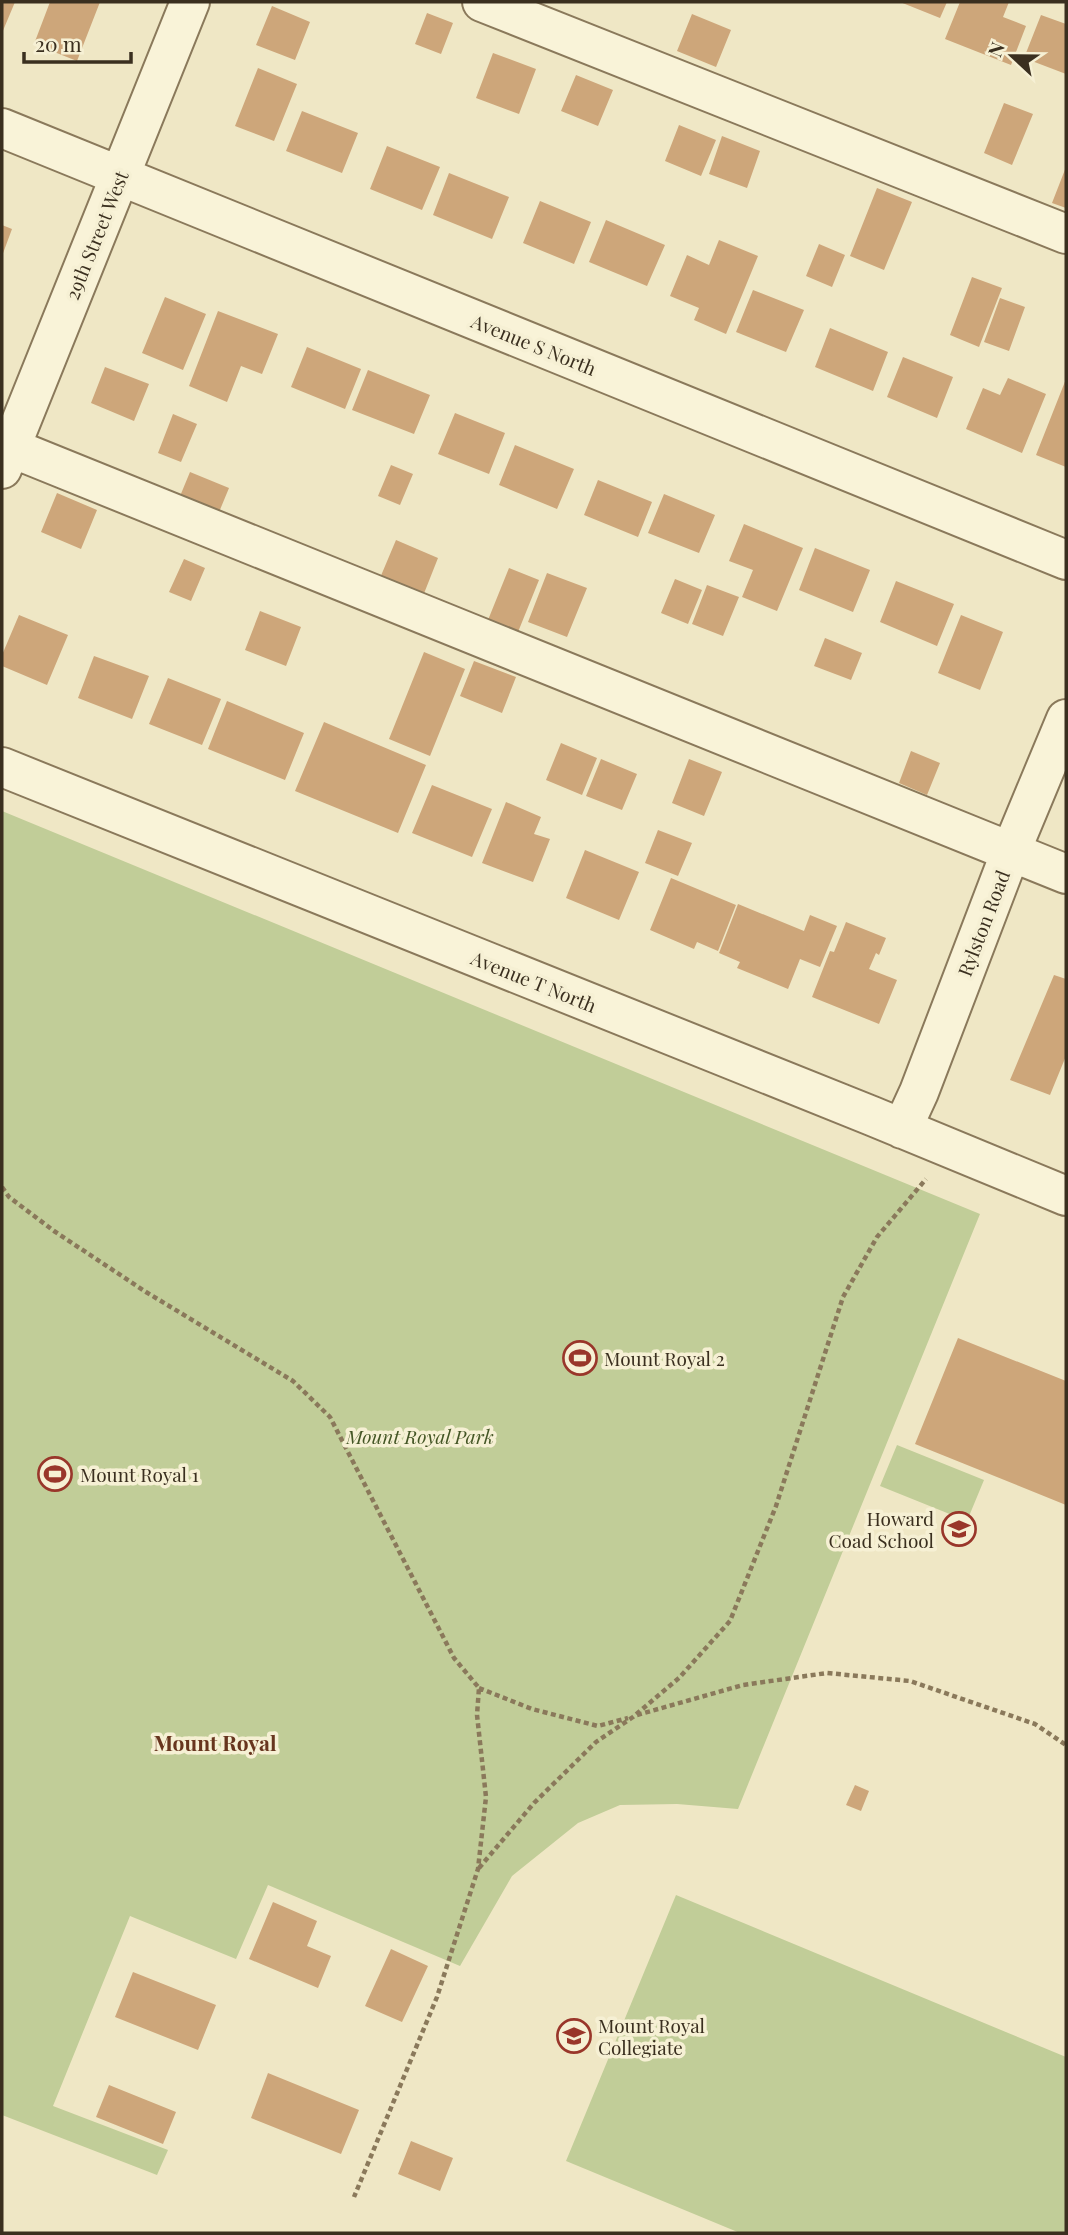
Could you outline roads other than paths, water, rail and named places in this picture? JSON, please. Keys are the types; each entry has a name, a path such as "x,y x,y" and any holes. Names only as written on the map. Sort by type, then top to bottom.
{"street":[{"name":"29th Street West","path":"4,453 190,2"},
{"path":"482,2 1066,234"},
{"name":"Avenue S North","path":"2,128 1066,560"},
{"path":"4,453 1066,874"},
{"name":"Rylston Road","path":"902,1129 1066,719"},
{"name":"Avenue T North","path":"2,767 1066,1196"}],"place":[{"name":"Mount Royal 2","path":"580,1358"},
{"name":"Mount Royal 1","path":"55,1474"},
{"name":"Howard Coad School","path":"959,1529"},
{"name":"Mount Royal Collegiate","path":"574,2036"}],"district":[{"name":"Mount Royal","path":"215,1742"}],"park label":[{"name":"Mount Royal Park","path":"420,1436"}]}
